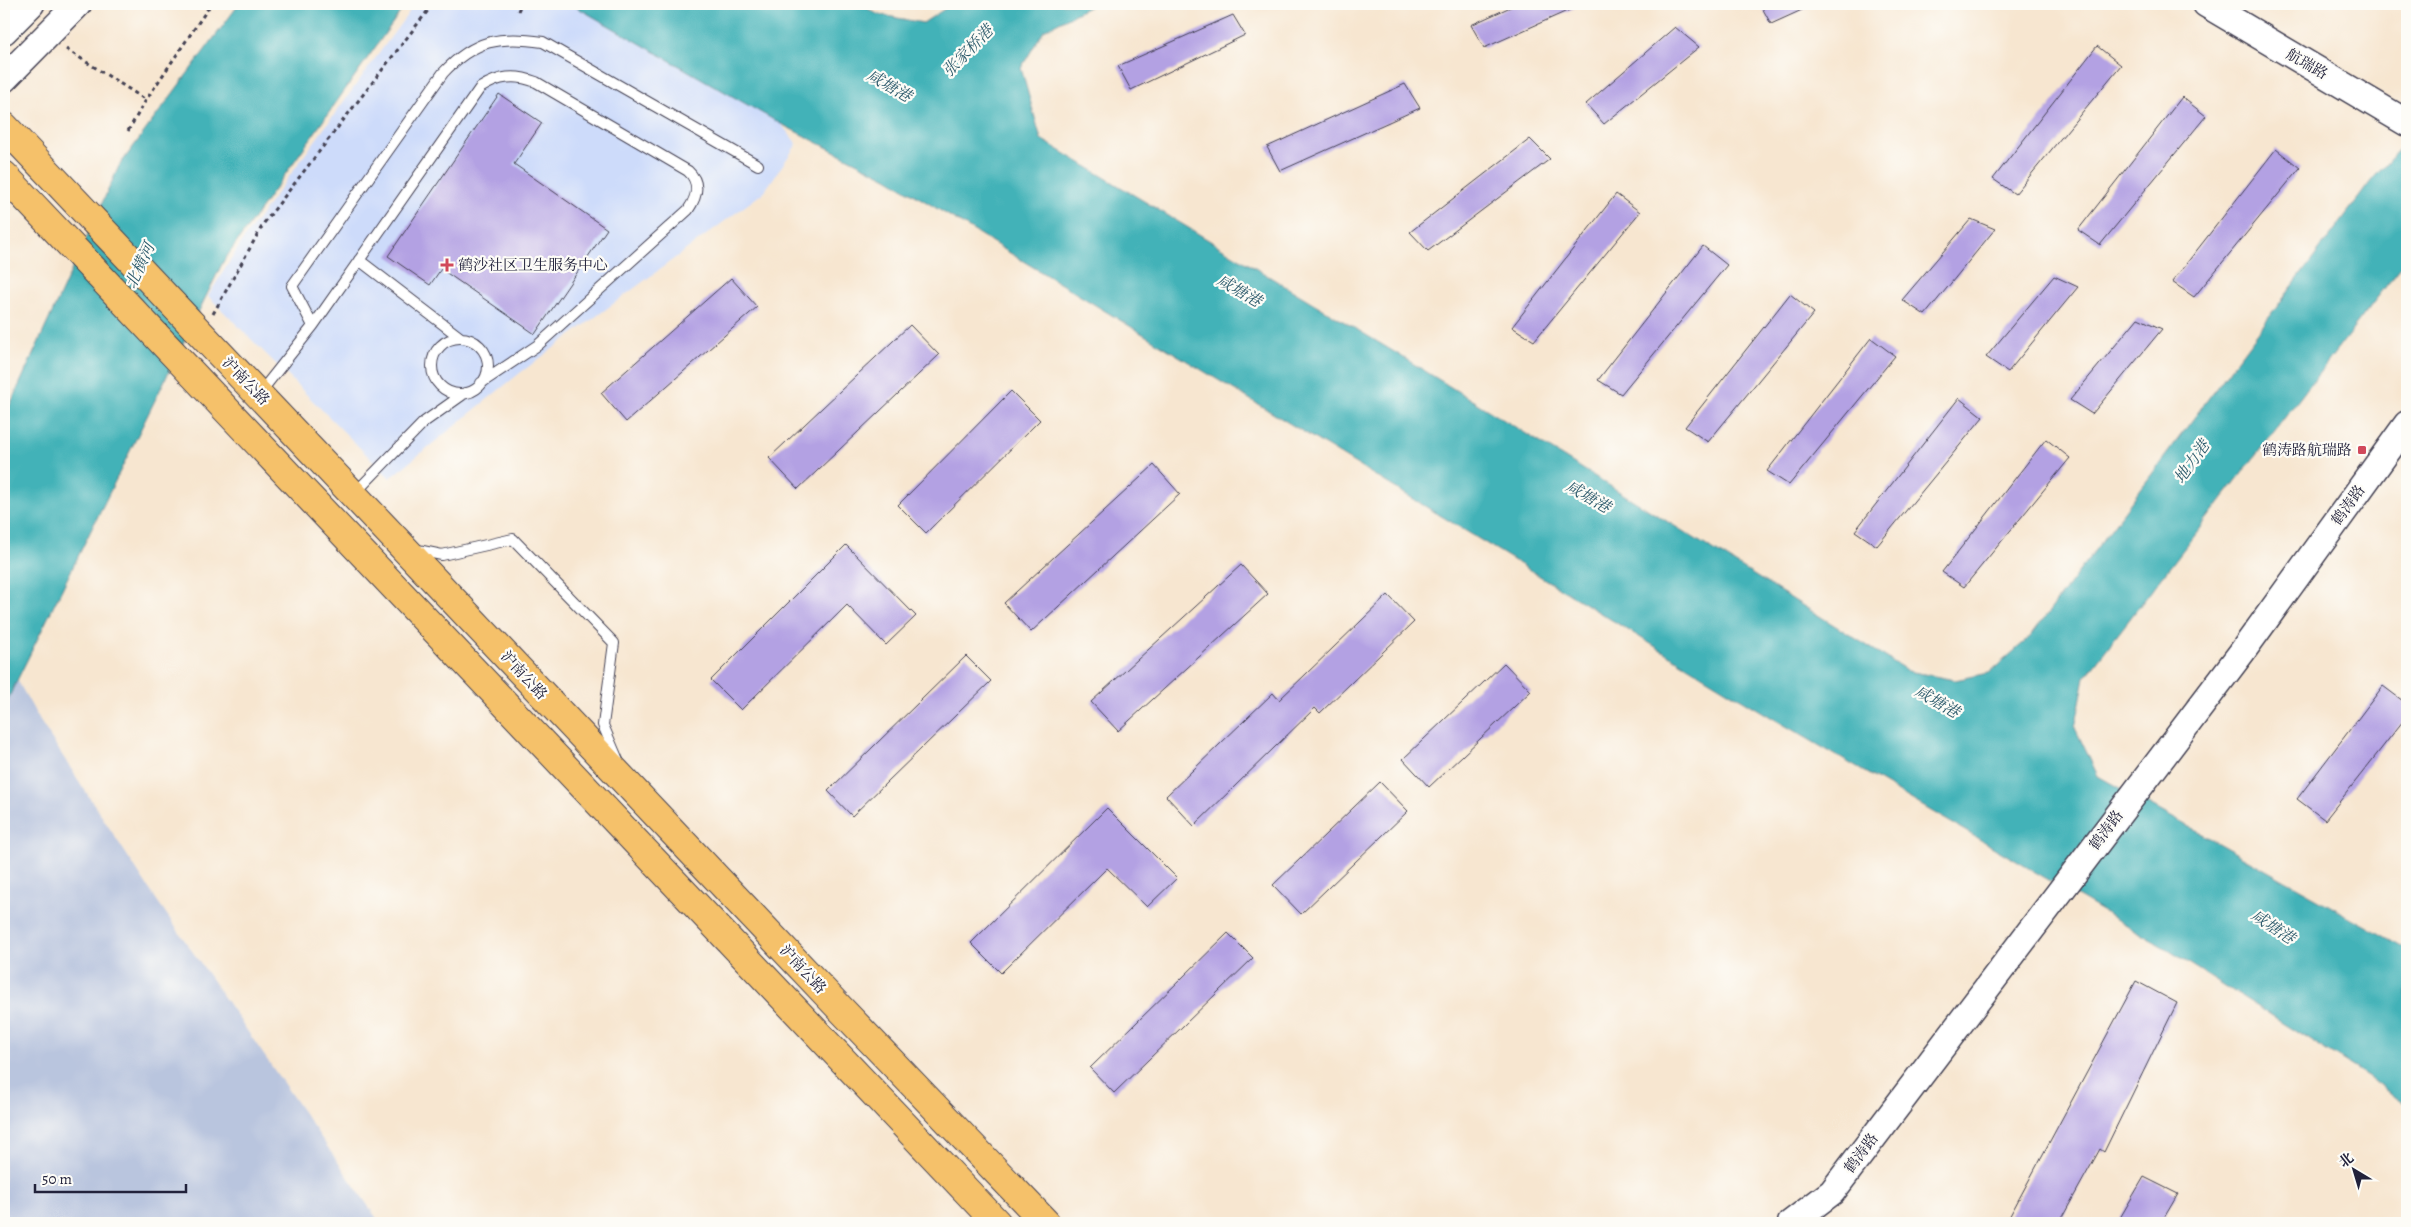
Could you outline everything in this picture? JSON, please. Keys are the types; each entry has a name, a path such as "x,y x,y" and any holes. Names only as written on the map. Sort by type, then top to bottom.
{"main road":[{"name":"沪南公路","path":"4,126 1046,1223"},
{"path":"4,175 997,1223"}],"street":[{"path":"4,31 31,4"},
{"path":"4,79 78,4"},
{"name":"航瑞路","path":"2206,4 2407,123"},
{"name":"鹤涛路","path":"1791,1223 1832,1192 1947,1038 2242,652 2407,424"}],"lane":[{"path":"313,326 292,286 443,73 456,60 487,43 506,37 543,42 758,166"},
{"path":"259,395 313,326 480,88 500,78 524,77 536,82 693,176 697,191 694,202 688,210 538,345 424,422 353,495"},
{"path":"359,260 460,338 469,340 483,350 488,367 481,383"},
{"path":"460,338 444,343 438,349 432,366 438,384 446,390 465,393"},
{"path":"403,547 442,555 514,539 614,642 603,725 629,786"}],"path":[{"path":"128,131 146,100 212,4"},
{"path":"202,334 264,223 433,4"},
{"path":"518,11 522,4"},
{"path":"46,36 146,100"}],"shaded area":[{"name":"鹤沙社区卫生服务中心","path":"415,4 571,4 781,124 797,144 764,192 520,373 390,478 208,296 247,234"},
{"path":"4,656 40,721 145,883 380,1223 4,1223"}],"water":[{"name":"北横河","path":"239,4 406,4 223,262 4,707 4,418 119,166"},
{"path":"571,4 860,4 877,14 923,23 952,4 1094,4 1044,30 1021,68 1041,139 1396,353 1908,671 1955,680 1989,673 2030,637 2371,181 2407,140 2407,259 2085,677 2075,728 2098,776 2407,949 2407,1107 2369,1077 2165,948 1774,719 887,178 781,124"}],"building":[{"path":"1517,4 1583,4 1484,48 1471,25"},
{"path":"1760,4 1815,4 1771,24"},
{"path":"1233,15 1245,35 1131,90 1118,66"},
{"path":"1675,27 1699,47 1604,124 1586,104"},
{"path":"2097,46 2121,65 2015,194 1993,179"},
{"path":"1405,84 1420,108 1280,171 1267,147"},
{"path":"499,94 542,123 514,164 607,229 535,334 441,269 430,285 388,256"},
{"path":"2182,97 2206,116 2100,245 2078,230"},
{"path":"1530,139 1550,159 1428,251 1410,232"},
{"path":"2276,149 2300,168 2194,297 2172,282"},
{"path":"1616,194 1640,212 1534,341 1512,327"},
{"path":"1971,219 1995,229 1925,315 1902,300"},
{"path":"1703,246 1727,265 1621,394 1598,380"},
{"path":"2054,276 2078,287 2008,372 1986,357"},
{"path":"731,278 757,307 626,422 601,393"},
{"path":"1790,294 1814,313 1708,442 1685,427"},
{"path":"2138,318 2162,329 2092,414 2070,400"},
{"path":"910,325 939,355 798,489 769,458"},
{"path":"1871,338 1895,356 1789,485 1767,471"},
{"path":"1011,391 1040,420 926,533 898,505"},
{"path":"1959,398 1983,417 1877,546 1855,531"},
{"path":"2046,439 2070,458 1964,587 1942,572"},
{"path":"1154,465 1180,494 1031,632 1004,603"},
{"path":"846,545 916,616 886,645 847,605 741,710 711,680"},
{"path":"1241,565 1268,594 1118,731 1091,702"},
{"path":"1388,595 1414,622 1320,713 1315,708 1194,826 1166,796 1273,693 1279,700"},
{"path":"966,656 991,681 852,816 828,791"},
{"path":"1504,663 1531,691 1429,787 1403,759"},
{"path":"2383,686 2407,704 2407,716 2325,820 2297,799"},
{"path":"1380,782 1408,811 1301,914 1273,885"},
{"path":"1107,808 1177,878 1147,907 1107,868 1001,973 971,943"},
{"path":"1228,933 1253,958 1114,1093 1090,1068"},
{"path":"2136,981 2177,1003 2104,1152 2100,1149 2059,1223 2006,1223"},
{"path":"2144,1177 2178,1194 2161,1223 2117,1223"}],"place":[{"name":"鹤沙社区卫生服务中心","path":"447,265"},
{"name":"鹤涛路航瑞路","path":"2362,450"}],"water label":[{"name":"张家桥港","path":"968,51"},
{"name":"咸塘港","path":"889,86"},
{"name":"咸塘港","path":"1239,291"},
{"name":"地力港","path":"2192,462"},
{"name":"咸塘港","path":"1588,497"},
{"name":"咸塘港","path":"1937,702"},
{"name":"咸塘港","path":"2273,927"}]}
